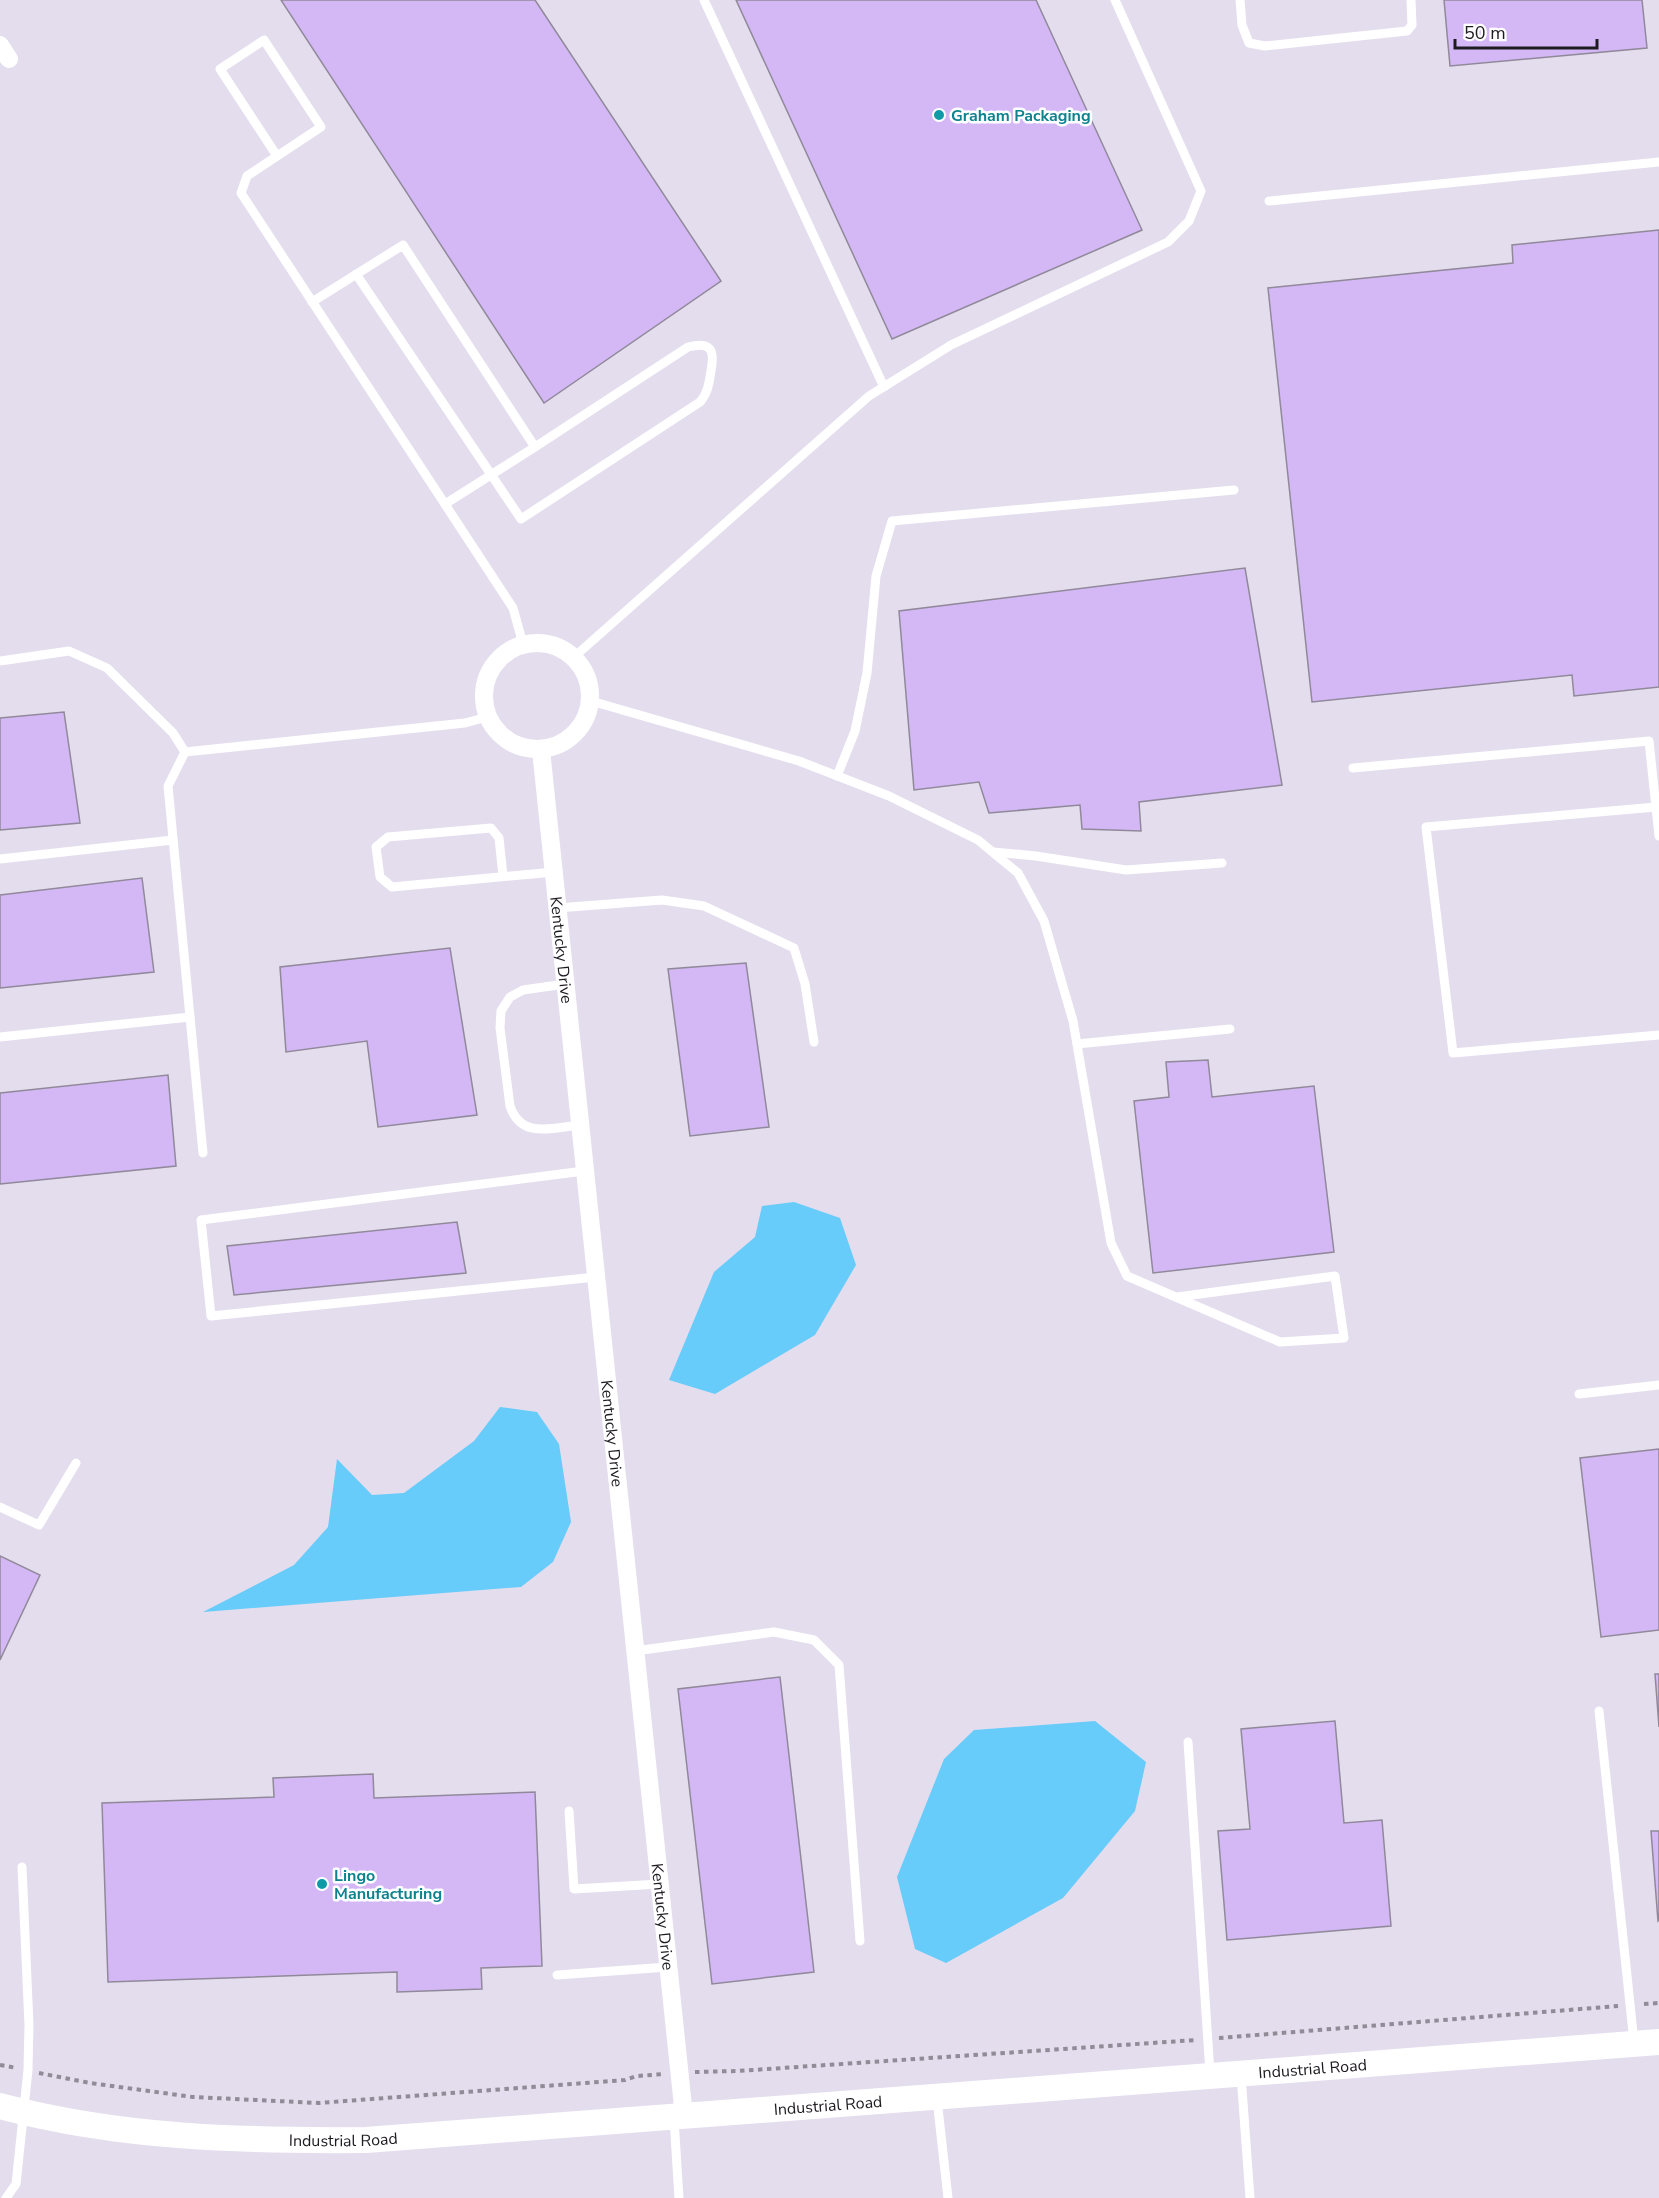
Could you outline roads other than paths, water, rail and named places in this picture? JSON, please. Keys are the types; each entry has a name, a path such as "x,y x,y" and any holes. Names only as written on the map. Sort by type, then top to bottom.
{"main road":[{"name":"Industrial Road","path":"12,2109 46,2118 122,2130 275,2140 366,2140 1646,2043"}],"street":[{"path":"542,643 559,647 574,657 584,670 591,700 586,719 575,735 559,745 541,750 519,747 500,735 487,717 483,699 485,681 493,664 507,652 524,644 542,643"},
{"name":"Kentucky Drive","path":"541,750 660,1884 679,2116"}],"lane":[{"path":"704,0 884,387"},
{"path":"574,657 869,396 951,345 1168,242 1189,221 1201,191 1115,0"},
{"path":"1240,0 1242,25 1249,43 1265,46 1407,31 1412,26 1411,0"},
{"path":"277,156 220,69 264,40 321,127 247,176 241,193 513,608 524,644"},
{"path":"1269,201 1659,162"},
{"path":"312,302 403,245 535,447"},
{"path":"356,274 491,474 521,519 700,402 708,389 714,356 711,350 697,345 688,347 535,447 491,474 445,504"},
{"path":"837,776 855,731 867,672 876,576 892,521 1234,490"},
{"path":"0,662 69,651 107,668 173,733 185,752"},
{"path":"591,700 799,761 899,801 978,840 1018,873 1044,921 1073,1021 1111,1244 1127,1276 1280,1342 1344,1338 1335,1276 1177,1297"},
{"path":"185,752 465,723 487,717"},
{"path":"1353,768 1649,741 1659,836"},
{"path":"185,752 168,786 203,1153"},
{"path":"1656,807 1426,827 1453,1053 1659,1035"},
{"path":"503,876 499,838 491,828 388,837 376,847 380,877 392,887 554,872"},
{"path":"0,859 173,840"},
{"path":"993,852 1036,856 1126,870 1222,863"},
{"path":"557,908 662,900 704,906 794,948 805,984 814,1042"},
{"path":"565,984 524,990 510,997 501,1011 500,1028 510,1106 514,1118 521,1125 538,1129 579,1125"},
{"path":"0,1037 190,1017"},
{"path":"1077,1044 1230,1029"},
{"path":"584,1171 201,1220 208,1292 211,1316 596,1277"},
{"path":"1579,1394 1659,1385"},
{"path":"0,1507 39,1525 76,1463"},
{"path":"635,1651 774,1632 814,1640 839,1665 860,1941"},
{"path":"1599,1711 1646,2043"},
{"path":"1188,1742 1210,2076"},
{"path":"569,1811 574,1889 660,1884"},
{"path":"6,2198 16,2184 12,2109 29,2025 22,1866"},
{"path":"557,1974 668,1967"},
{"path":"1241,2073 1250,2198"},
{"path":"937,2096 948,2198"},
{"path":"679,2116 679,2198"}],"water":[{"path":"794,1202 840,1218 856,1265 815,1335 715,1394 669,1380 714,1272 755,1237 762,1206"},
{"path":"500,1407 537,1412 559,1444 571,1522 553,1562 521,1587 203,1612 294,1565 328,1527 337,1459 372,1495 404,1493 474,1441"},
{"path":"1095,1721 1146,1762 1135,1811 1063,1898 946,1963 915,1949 897,1877 944,1759 974,1730"}],"place":[{"name":"Graham Packaging","path":"939,115"},
{"name":"Lingo Manufacturing","path":"322,1884"}]}
